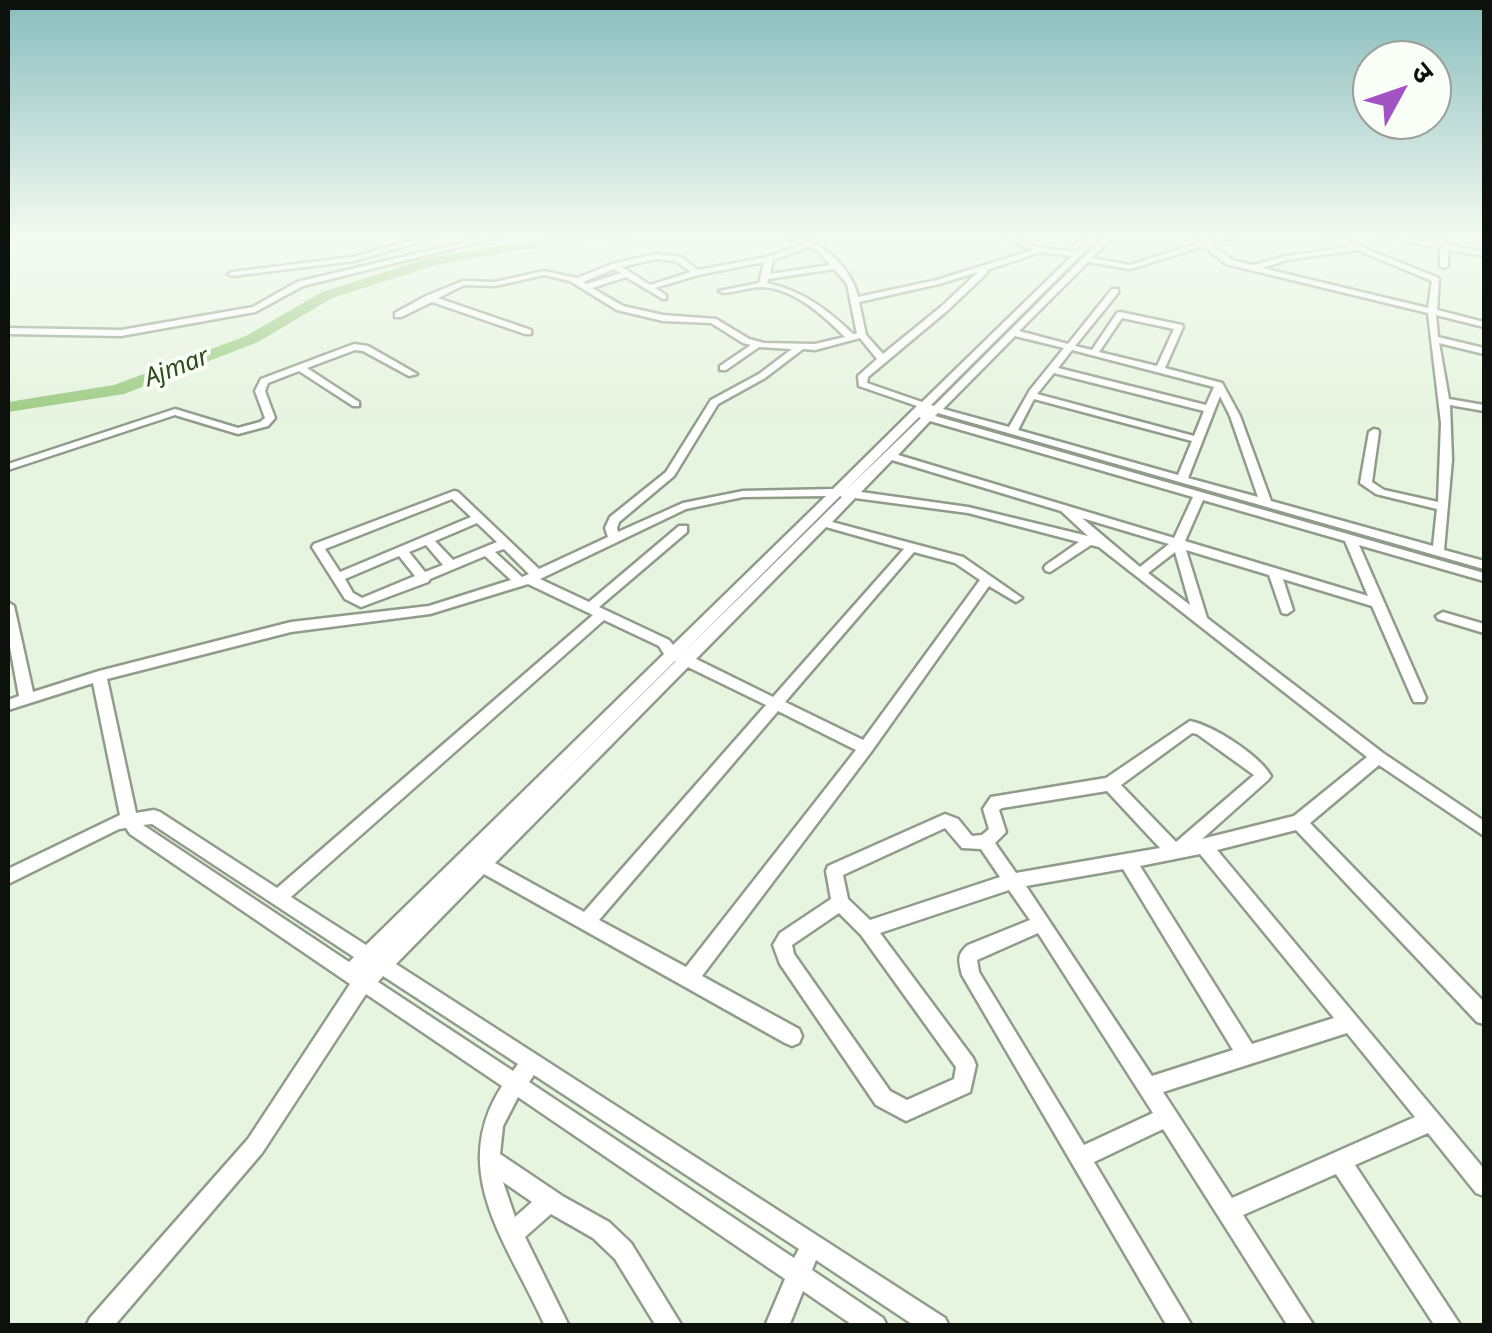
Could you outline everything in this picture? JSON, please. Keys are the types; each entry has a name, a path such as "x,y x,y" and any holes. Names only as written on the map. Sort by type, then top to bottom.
{"street":[{"path":"8,332 121,333 254,309 274,298"},
{"path":"398,315 429,298"},
{"path":"430,298 528,332"},
{"path":"606,298 620,308 664,318 713,321 758,344 800,348 856,336"},
{"path":"804,298 820,306 882,359"},
{"path":"856,336 856,300 864,298"},
{"path":"955,298 863,376 862,384 927,412 1484,577"},
{"path":"365,973 484,865 891,456 927,412 1040,298"},
{"path":"98,1326 256,1146 365,973 671,654 833,492 1015,332 1045,298"},
{"path":"1012,431 1031,396 1109,298"},
{"path":"1374,298 1484,324"},
{"path":"1431,298 1429,312 1445,401 1448,450 1438,552"},
{"path":"1094,353 1120,315 1178,327 1160,370"},
{"path":"1015,332 1219,385 1235,416 1266,503"},
{"path":"1434,338 1484,351"},
{"path":"723,368 758,344"},
{"path":"8,467 175,412 238,430 264,424 270,418 260,386 272,376 360,347 412,374"},
{"path":"614,537 614,520 670,474 714,402 762,376 800,348"},
{"path":"299,366 356,404"},
{"path":"1051,369 1208,409"},
{"path":"1182,480 1219,385"},
{"path":"1031,396 1198,440"},
{"path":"1445,401 1484,408"},
{"path":"927,412 1012,431 1484,566"},
{"path":"1374,432 1366,484 1372,489 1442,507"},
{"path":"891,456 1374,602"},
{"path":"8,705 100,676 291,626 430,610 529,578 683,506 743,494 833,492 968,510 1096,542"},
{"path":"504,544 362,604 353,601 318,553 318,547 328,542 454,494 504,544 529,578"},
{"path":"1140,573 1178,543 1199,495"},
{"path":"1065,509 1096,542 1378,757 1484,829"},
{"path":"336,578 478,518"},
{"path":"824,523 959,560 1016,598"},
{"path":"278,898 683,530"},
{"path":"1350,539 1374,602 1419,698"},
{"path":"428,540 452,566"},
{"path":"1050,568 1096,542"},
{"path":"1178,543 1201,620"},
{"path":"586,922 912,547"},
{"path":"402,550 424,579"},
{"path":"488,551 529,578 664,643 671,654 866,748"},
{"path":"1275,573 1288,610"},
{"path":"688,979 866,748 988,578"},
{"path":"8,606 27,699"},
{"path":"1443,616 1484,629"},
{"path":"100,676 129,818 142,834 365,973 530,1062 937,1326"},
{"path":"840,903 782,946 786,958 883,1098 906,1111 963,1085 966,1065 867,929 840,903 834,876 838,867 944,822 952,824 968,843 985,842 998,832 992,809 998,802 1110,784 1195,727 1263,776 1174,854"},
{"path":"867,929 1013,881 1174,854 1299,822 1378,757"},
{"path":"1110,784 1174,854"},
{"path":"8,877 129,818 154,817 278,898 365,973 517,1084 875,1326"},
{"path":"1299,822 1484,1015"},
{"path":"985,842 1042,923 1302,1326"},
{"path":"1204,846 1484,1185"},
{"path":"1128,862 1247,1055"},
{"path":"484,865 792,1036"},
{"path":"1042,923 974,951 967,957 968,967 1180,1326"},
{"path":"1148,1087 1348,1023"},
{"path":"530,1062 503,1102 490,1135 490,1160 493,1187 557,1326"},
{"path":"1079,1158 1167,1117"},
{"path":"1228,1211 1430,1121"},
{"path":"490,1160 601,1230 624,1251 670,1326"},
{"path":"1341,1162 1449,1326"},
{"path":"512,1233 550,1200"},
{"path":"776,1326 812,1244"}],"waterway":[{"name":"Ajmar","path":"8,407 118,390 252,339 322,298"}]}
